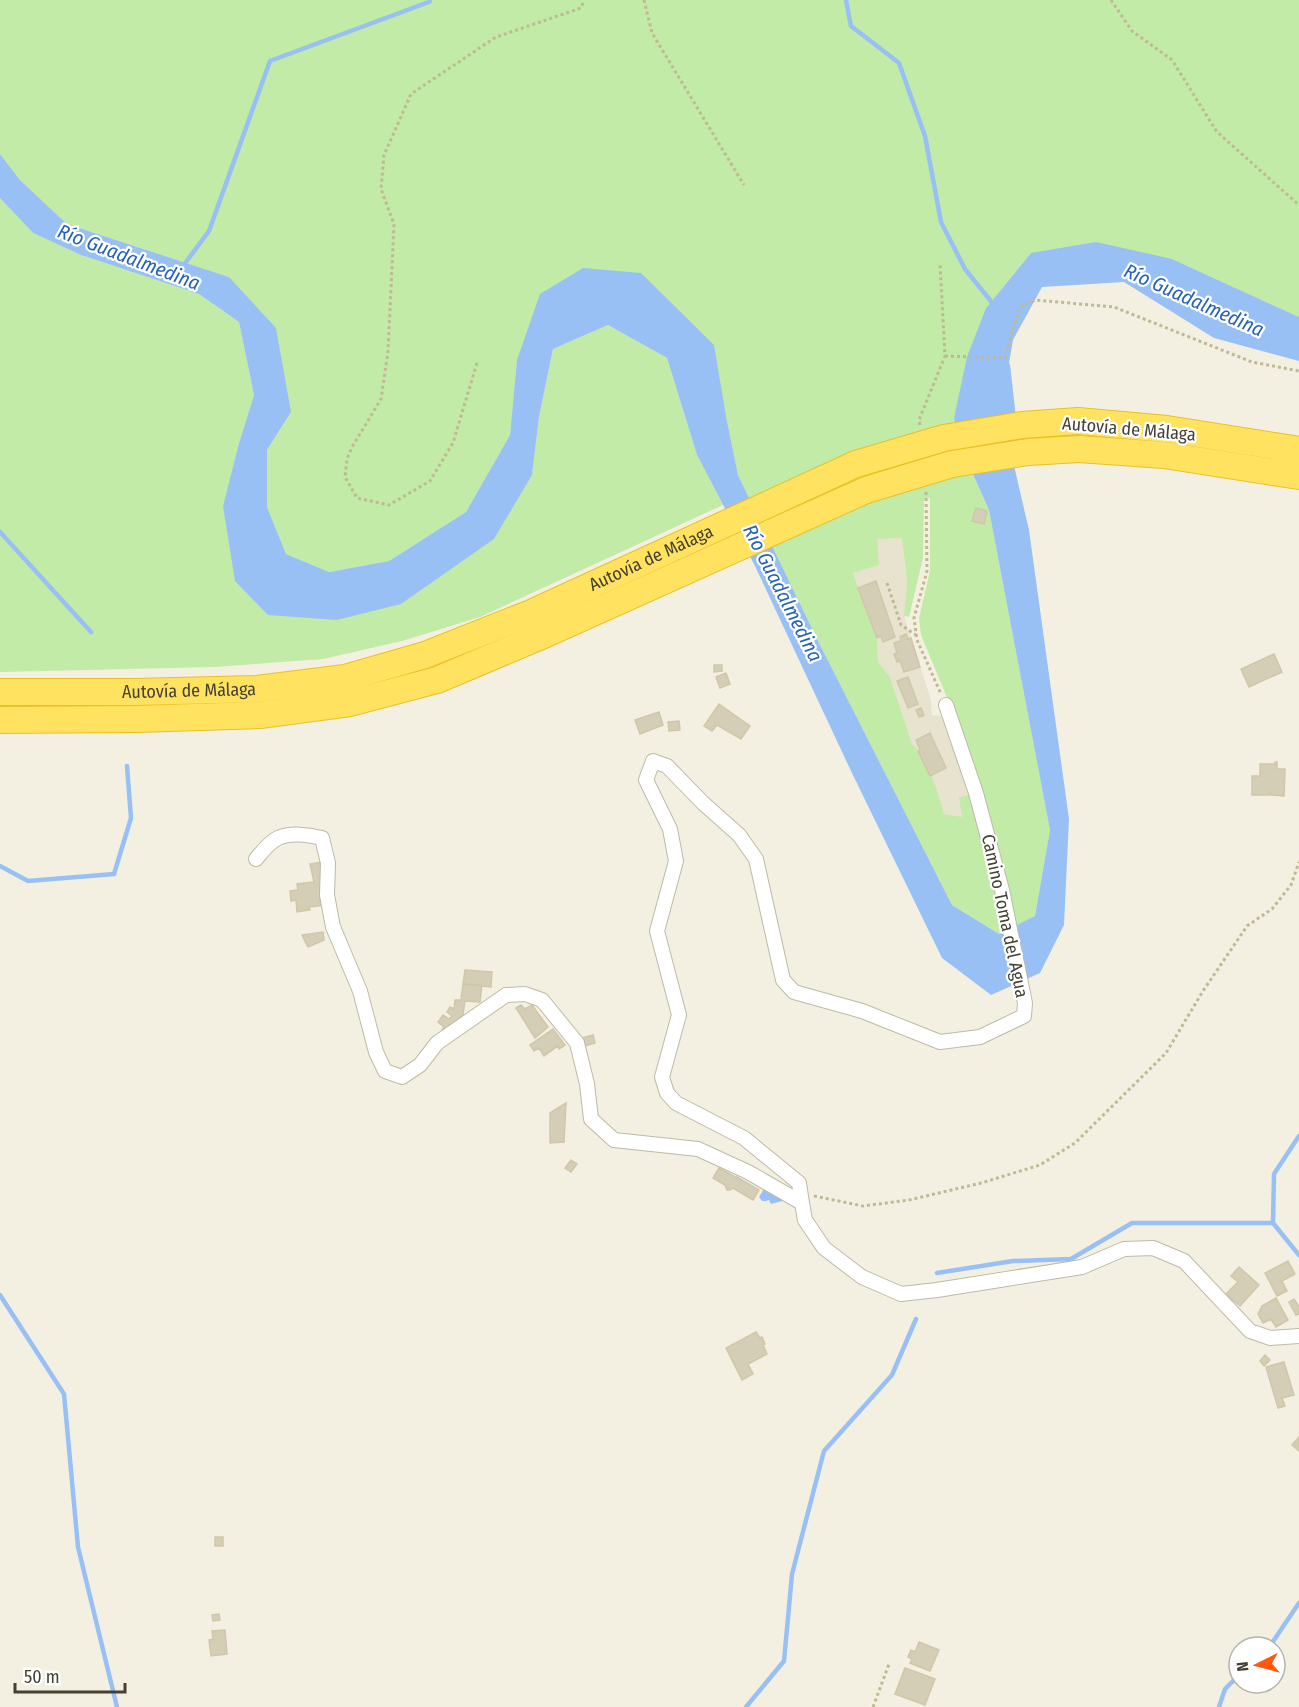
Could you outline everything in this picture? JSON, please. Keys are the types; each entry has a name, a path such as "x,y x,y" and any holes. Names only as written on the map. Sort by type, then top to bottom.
{"highway":[{"name":"Autovía de Málaga","path":"0,692 257,689 345,678 425,655 531,613 856,464 944,438 1022,425 1078,421 1167,429 1299,450"},
{"name":"Autovía de Málaga","path":"0,720 137,720 260,715 350,703 437,680 546,634 866,490 952,464 1028,452 1079,449 1164,455 1299,476"}],"street":[{"name":"Camino Toma del Agua","path":"802,1203 799,1183 744,1138 676,1103 667,1093 662,1077 679,1014 657,931 676,861 670,829 646,780 653,760 668,766 703,803 739,835 756,859 783,980 795,992 862,1011 940,1042 980,1037 1023,1016 1025,1003 1002,890 976,793 946,705"},
{"path":"256,859 278,838 301,834 322,838 328,863 327,895 333,927 360,991 376,1052 385,1071 402,1077 420,1065 437,1043 506,995 525,994 542,1000 578,1043 587,1084 591,1119 614,1140 698,1149 748,1172 802,1203 805,1220 824,1248 862,1277 901,1293 937,1290 1082,1267 1124,1249 1153,1248 1184,1261 1250,1331 1270,1338 1299,1336"}],"path":[{"path":"477,363 453,443 430,482 389,505 357,498 345,477 347,459 381,399 388,352 394,224 381,189 384,155 411,94 496,37 581,8 584,0"},
{"path":"644,0 651,33 744,185"},
{"path":"1112,0 1132,31 1172,60 1217,132 1299,205"},
{"path":"940,264 945,356 1005,358 1020,307 1035,300 1114,307 1252,362 1299,371"},
{"path":"887,583 901,625 916,635 916,640 946,705"},
{"path":"802,1203 813,1196 863,1206 909,1200 981,1183 1040,1165 1076,1143 1166,1053 1203,991 1247,926 1272,909 1291,885 1299,862"},
{"path":"873,1707 889,1665"}],"shaded area":[{"path":"902,538 907,581 904,616 931,700 932,715 944,716 946,730 948,730 971,795 963,818 944,814 938,794 918,751 912,744 890,677 878,662 877,638 853,573 879,565 876,539"}],"green space":[{"path":"0,0 1299,0 1299,317 1172,259 1031,253 986,308 972,472 989,510 1050,830 1035,916 1016,926 953,712 921,635 919,618 930,571 930,498 924,499 923,558 909,617 904,616 907,581 902,538 877,539 879,565 853,573 877,638 878,662 890,677 912,744 928,767 944,814 962,817 959,797 971,795 997,891 1005,931 999,934 952,905 816,637 738,475 726,416 641,273 517,360 510,435 466,512 389,561 329,572 286,554 267,507 267,450 291,412 229,277 67,224 20,180 0,154"},
{"path":"0,198 33,233 81,255 199,294 239,322 254,395 223,506 337,620 532,475 539,417 553,349 608,325 667,358 697,455 723,505 480,617 402,641 323,659 214,667 0,672"}],"water":[{"path":"0,154 20,180 67,224 229,277 276,328 291,412 267,450 267,507 286,554 329,572 389,561 466,512 510,435 517,360 540,294 583,268 641,273 714,345 738,475 816,637 952,905 999,934 1035,916 1050,830 989,510 972,472 954,418 967,357 986,308 1031,253 1096,242 1172,259 1299,317 1299,361 1214,338 1124,282 1042,287 1013,340 1001,410 1029,530 1069,819 1064,925 1040,973 991,995 942,958 755,566 697,455 667,358 608,325 553,349 539,417 532,475 494,539 401,604 337,620 268,615 235,581 223,506 254,395 239,322 199,294 81,255 33,233 0,198"},
{"path":"765,1187 786,1200 771,1204 769,1200 762,1201 759,1197"}],"building":[{"path":"976,508 987,511 984,524 972,521"},
{"path":"876,581 895,637 883,642 881,636 877,638 858,588"},
{"path":"906,634 908,639 911,638 920,667 904,672 900,661 897,662 894,654 897,653 894,643 901,641 900,637"},
{"path":"1274,654 1282,672 1249,687 1241,669"},
{"path":"714,665 722,665 722,671 714,672"},
{"path":"726,673 730,684 720,688 716,677"},
{"path":"908,677 918,704 908,708 897,681"},
{"path":"719,704 750,726 741,739 717,725 712,731 704,726"},
{"path":"921,708 924,715 919,717 916,710"},
{"path":"659,712 663,725 640,734 635,720"},
{"path":"679,721 680,730 669,731 668,722"},
{"path":"930,733 946,768 930,776 918,751 920,750 916,740"},
{"path":"1277,762 1277,769 1285,769 1284,796 1272,795 1270,792 1270,795 1252,795 1252,776 1260,776 1260,764 1275,764"},
{"path":"322,862 325,905 309,907 310,910 297,912 296,900 291,901 290,891 298,890 297,884 314,882 310,864"},
{"path":"323,932 324,940 308,947 302,935"},
{"path":"465,970 492,972 491,987 463,984"},
{"path":"463,984 482,985 480,1002 465,1001 463,1014 465,1019 447,1034 438,1022 443,1015 449,1019 452,1016 447,1012 450,1007 454,1009 455,1000 461,1000"},
{"path":"521,1005 525,1009 532,1005 548,1027 535,1038 516,1008"},
{"path":"553,1029 565,1045 559,1049 558,1046 544,1056 539,1048 534,1051 530,1045"},
{"path":"593,1035 595,1043 585,1046 582,1038"},
{"path":"566,1103 564,1142 550,1143 550,1113"},
{"path":"571,1160 577,1164 571,1172 565,1168"},
{"path":"719,1168 759,1190 753,1200 733,1188 727,1190 725,1185 713,1178"},
{"path":"1288,1261 1295,1274 1282,1281 1287,1291 1277,1296 1265,1273"},
{"path":"1239,1267 1259,1285 1240,1306 1226,1294 1238,1282 1231,1276"},
{"path":"1276,1298 1288,1320 1276,1327 1271,1319 1263,1323 1258,1314 1262,1306"},
{"path":"1294,1299 1299,1307 1299,1314 1296,1315 1289,1302"},
{"path":"756,1332 760,1338 762,1337 767,1354 748,1364 753,1374 742,1380 726,1348"},
{"path":"1265,1355 1270,1360 1264,1366 1260,1361"},
{"path":"1284,1362 1294,1395 1282,1398 1285,1406 1278,1408 1266,1367"},
{"path":"1299,1437 1299,1451 1292,1445"},
{"path":"215,1537 223,1537 223,1546 215,1546"},
{"path":"219,1614 220,1620 213,1621 212,1615"},
{"path":"225,1630 227,1654 211,1656 209,1640 213,1639 212,1631"},
{"path":"919,1642 939,1650 930,1671 910,1663 912,1659 908,1657 911,1650 915,1652"},
{"path":"905,1668 935,1679 925,1705 895,1694"}],"waterway":[{"path":"183,266 209,231 270,61 430,0"},
{"path":"846,0 851,26 899,63 925,136 941,222 965,269 994,305"},
{"name":"Río Guadalmedina","path":"997,369 1006,450"},
{"path":"0,532 91,632"},
{"path":"0,866 28,881 114,874 131,818 127,766"},
{"path":"1299,1136 1274,1174 1273,1223 1299,1255"},
{"path":"937,1273 1013,1261 1071,1259 1132,1223 1273,1223"},
{"path":"0,1295 64,1394 78,1547 117,1707"},
{"path":"746,1707 784,1661 792,1574 824,1451 892,1375 916,1319"},
{"path":"1277,1635 1299,1603"},
{"path":"1219,1707 1227,1687"}]}
